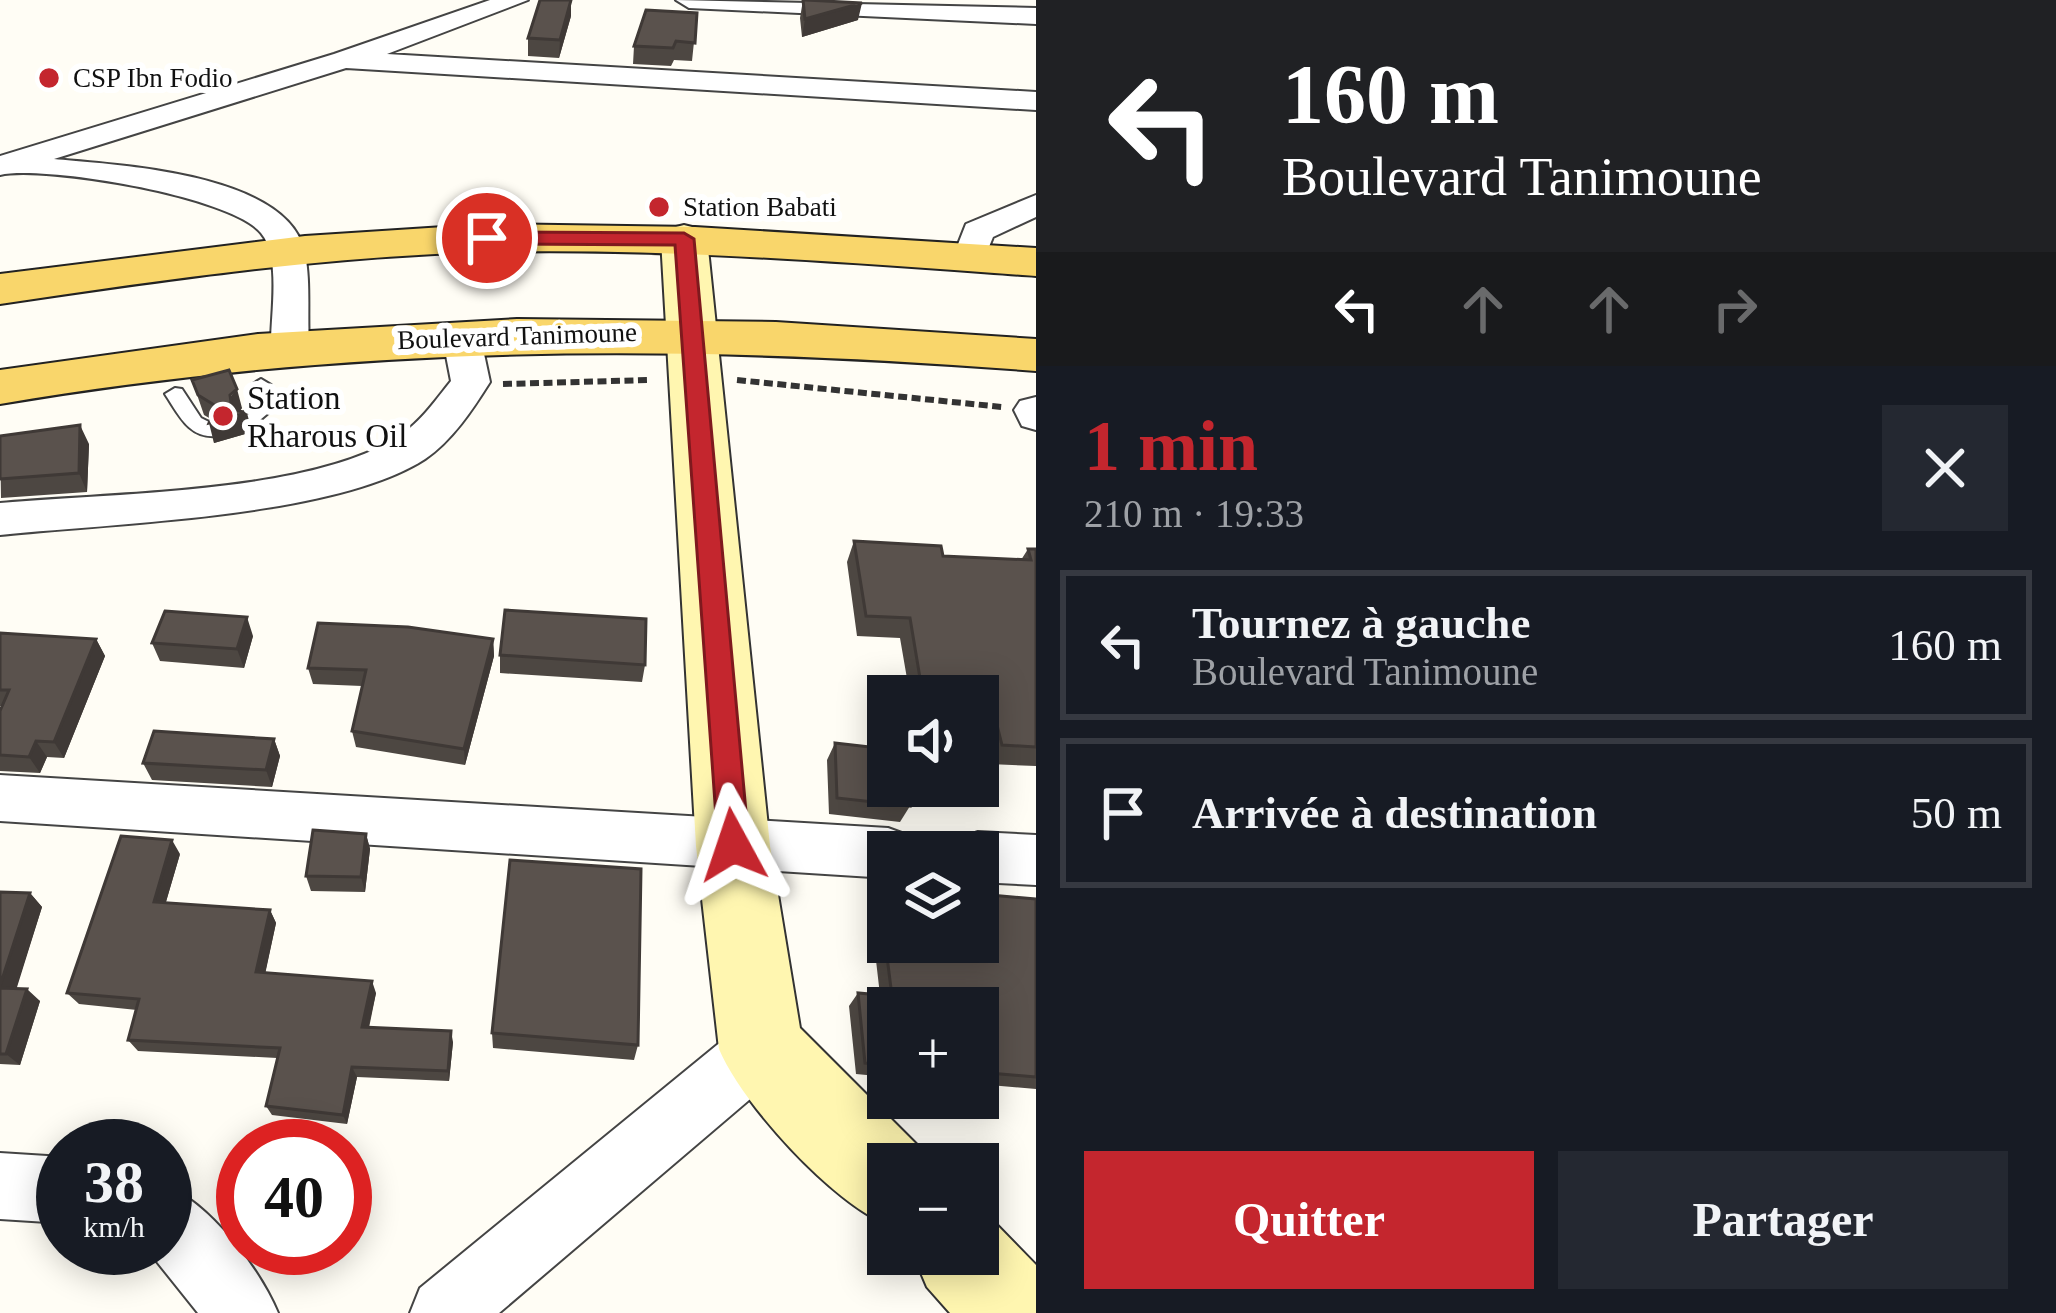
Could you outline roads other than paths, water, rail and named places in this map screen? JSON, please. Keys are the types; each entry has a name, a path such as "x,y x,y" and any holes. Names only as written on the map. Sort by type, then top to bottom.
{"main road":[{"path":"0,290 287,253 487,238 684,239 1036,262"},
{"name":"Boulevard Tanimoune","path":"0,386 290,343 466,358 692,353 1036,355"}],"street":[{"path":"2,163 344,60 515,0"},
{"path":"688,0 1036,16"},
{"path":"1025,0 1036,5"},
{"path":"344,60 1036,101"},
{"path":"2,163 193,186 271,220 283,232 287,253 290,343"},
{"path":"970,257 978,231 1036,205"},
{"path":"684,239 733,845 761,1049 867,1158"},
{"path":"0,519 338,475 402,454 429,434 466,358"},
{"path":"0,798 867,852"},
{"path":"999,858 1036,860"},
{"path":"445,1313 761,1049"},
{"path":"0,1186 36,1188"},
{"path":"192,1252 243,1313"}],"lane":[{"path":"247,420 263,409 261,385"},
{"path":"175,394 194,423 210,430"}],"place":[{"name":"CSP Ibn Fodio","path":"49,78"},
{"name":"Station Babati","path":"659,207"},
{"name":"Station Rharous Oil","path":"223,416"}]}
